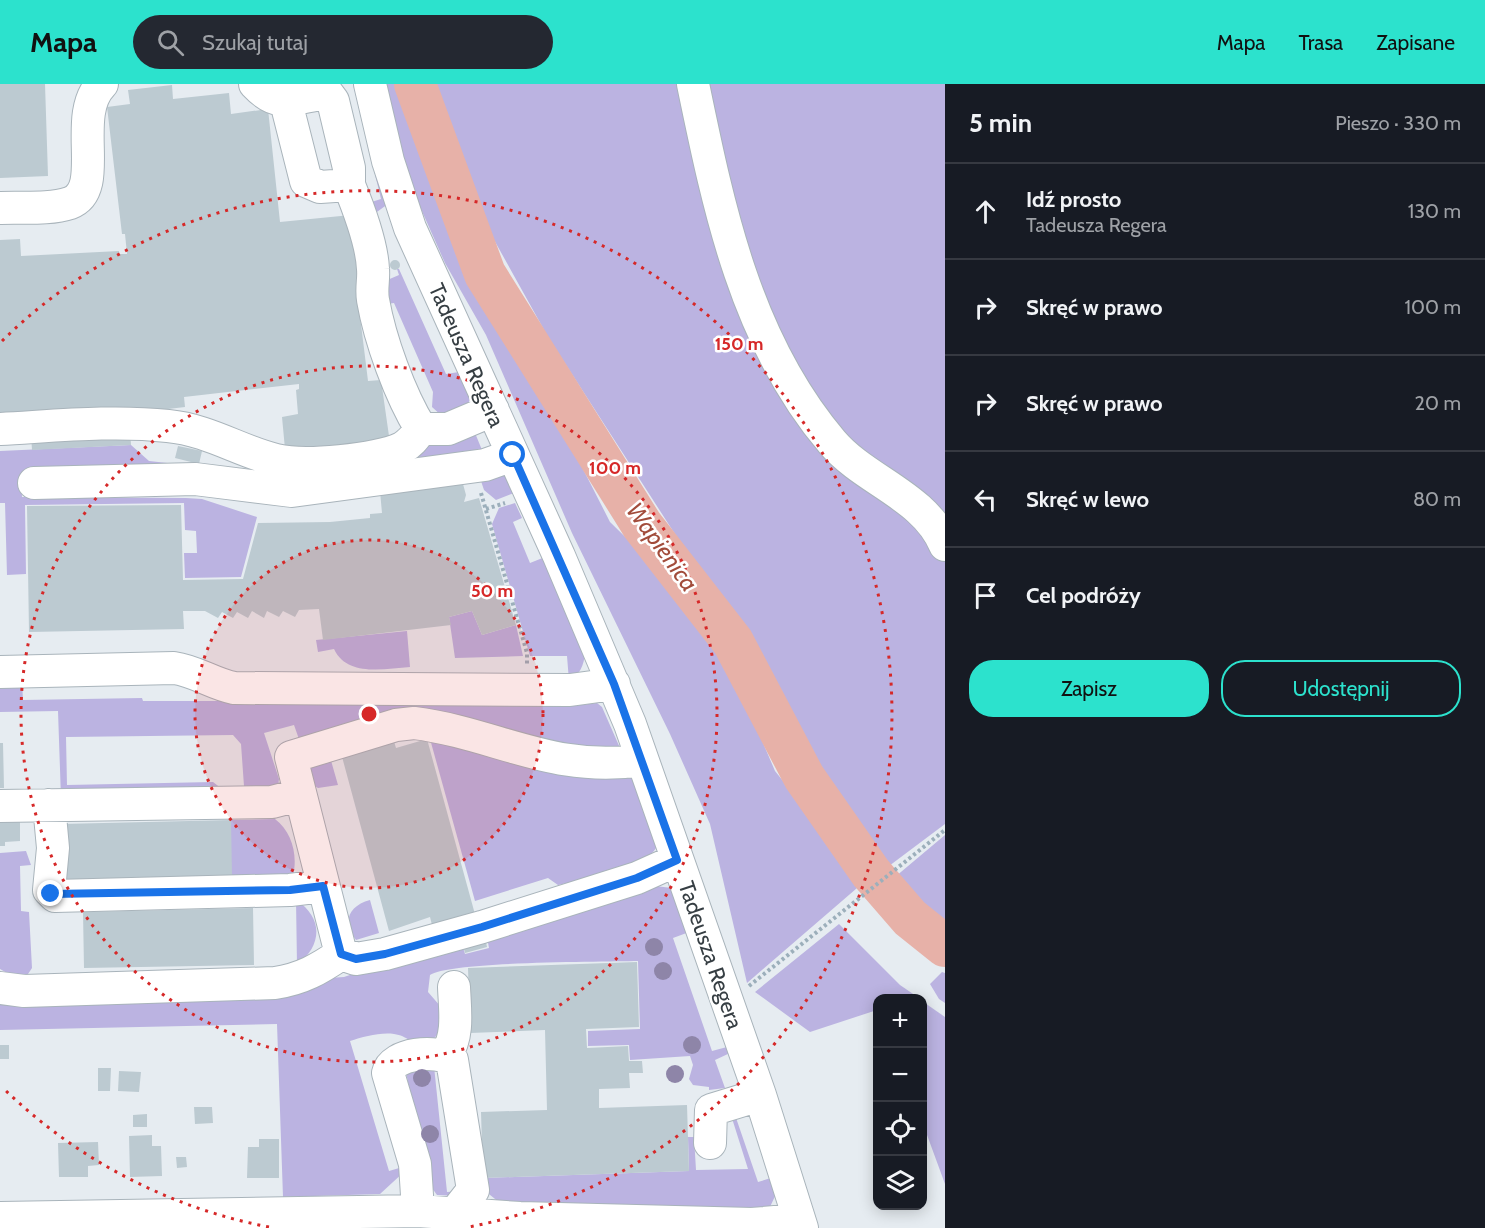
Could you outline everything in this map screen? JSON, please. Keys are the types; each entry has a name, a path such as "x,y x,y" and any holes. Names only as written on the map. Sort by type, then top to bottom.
{"street":[{"path":"0,208 57,206 72,202 84,192 88,181 89,103 102,84"},
{"path":"255,84 263,93 286,102 329,89 346,157 349,185 374,270 372,298 379,324 409,406 421,429"},
{"name":"Tadeusza Regera","path":"370,84 388,161 410,228 614,684 760,1095 800,1224"},
{"path":"693,84 720,202 748,300 768,346 792,386 838,449 860,470 924,513 939,531 945,545"},
{"path":"286,102 306,182 320,187 349,185"},
{"path":"369,247 410,228"},
{"path":"421,429 435,431 448,429 493,410"},
{"path":"0,429 132,423 172,426 219,437 273,459 300,463 390,452 412,441 421,429"},
{"path":"34,483 195,479 292,491 472,467 513,455"},
{"path":"0,672 174,668 190,671 218,685 234,688 528,690 579,689 614,684"},
{"path":"341,954 291,757 396,725 414,723 566,761 624,763 642,760"},
{"path":"0,806 272,802 299,795"},
{"path":"49,805 53,848 49,890 55,896 290,890 323,886"},
{"path":"341,954 356,959 406,948 637,878 677,860"},
{"path":"0,988 24,991 275,983 296,980 316,971 341,954"},
{"path":"446,1055 452,1045 455,1028 454,987"},
{"path":"418,1211 415,1164 388,1074 389,1066 398,1059 446,1055 452,1060 473,1190 455,1214"},
{"path":"710,1143 711,1110 760,1095"},
{"path":"0,1218 184,1221 418,1211 800,1224"}],"path":[{"path":"472,467 526,653 528,690"},
{"path":"728,1004 945,830"}],"shaded area":[{"path":"353,84 359,84 388,204 374,214 365,204 381,199"},
{"path":"386,84 401,84 413,135 431,186 474,276 528,361 610,522 667,578 740,689 775,771 864,882 747,983 710,824 670,734 572,533 486,335 445,263 417,200 393,130"},
{"path":"434,84 945,84 945,824 881,872 831,791 739,626 673,531 548,337 493,238"},
{"path":"397,269 399,269 446,374 459,372 471,397 467,406 442,416 432,407 433,392 394,303 387,304 385,281 399,275"},
{"path":"475,433 482,450 295,477"},
{"path":"131,445 149,461 295,477 165,468 21,472 22,497 202,499 257,517 241,577 185,578 184,553 197,553 196,531 185,530 184,503 25,505 26,574 7,575 5,503 0,503 0,451"},
{"path":"504,474 514,493 496,500 484,490 481,481"},
{"path":"515,503 522,518 513,522 530,563 545,557 585,653 581,669 569,681 567,656 530,656 492,524 499,508"},
{"path":"472,611 482,635 516,625 523,656 455,658 449,617"},
{"path":"407,631 410,667 378,670 357,668 340,658 334,649 318,652 316,640"},
{"path":"22,681 23,700 142,698 143,701 571,701 572,706 597,703 602,707 620,748 616,755 432,720 300,742 294,725 264,733 279,779 278,786 250,791 244,786 241,744 233,735 66,737 67,785 213,782 222,789 61,798 58,711 0,712 0,682"},
{"path":"430,739 631,770 658,844 641,862 614,873 558,885 548,878 475,901"},
{"path":"328,750 338,785 318,788 311,782 308,774 310,758"},
{"path":"275,819 286,830 292,844 295,860 293,876 200,884 231,820"},
{"path":"945,835 945,935 889,882"},
{"path":"26,851 31,865 20,866 21,911 29,912 32,968 26,977 14,977 0,969 0,853"},
{"path":"655,886 672,888 692,931 673,938 712,1051 727,1047 730,1053 715,1060 725,1088 709,1090 709,1087 693,1085 689,1079 693,1065 690,1056 630,1060 629,1045 588,1046 588,1031 640,1029 638,961 495,965 443,970 430,975 428,992 441,1007 442,1028 430,1044 418,1044 399,1035 389,1034 372,1035 350,1041 389,1171 406,1166 405,1171 380,1194 283,1197 277,1024 0,1030 0,1000 344,977 460,938 465,954 489,948 486,932"},
{"path":"296,900 311,915 316,932 311,949 297,965"},
{"path":"370,900 379,933 356,940 349,927 350,915 357,906"},
{"path":"839,924 900,985 913,994 873,994 873,1011 810,1032 755,992"},
{"path":"942,972 945,973 945,1003 939,999 930,984"},
{"path":"927,1004 945,1017 945,1184 927,1135"},
{"path":"434,1066 447,1192 463,1191 461,1196 437,1195 427,1181 406,1072"},
{"path":"730,1112 734,1112 758,1182 774,1177 777,1192 769,1209 500,1203 484,1190 483,1178 689,1171 688,1137 694,1137 696,1170 748,1169"}],"building":[{"path":"0,84 45,84 48,176 0,178"},
{"path":"172,85 173,99 229,93 231,114 268,109 280,222 351,215 361,291 357,292 368,381 381,380 390,443 285,449 282,417 298,414 296,390 299,389 299,384 184,397 185,407 126,414 126,407 0,413 0,240 20,239 21,256 119,251 119,254 127,254 125,234 122,234 107,107 130,104 128,90"},
{"path":"395,260 399,261 399,269 395,270 391,269 390,265 391,261"},
{"path":"130,430 131,445 32,450 31,434"},
{"path":"178,446 202,451 199,464 175,458"},
{"path":"459,482 463,484 466,495 464,502 479,498 516,625 482,635 472,611 449,617 451,625 323,640 319,609 299,610 295,617 283,611 279,617 267,611 264,618 252,611 248,618 237,612 233,618 222,612 218,618 205,611 183,611 184,629 29,632 27,506 181,505 183,580 243,579 258,523 330,522 370,518 370,514 382,513 380,491"},
{"path":"393,738 396,748 427,739 476,918 433,929 430,917 389,931 341,753"},
{"path":"0,743 3,743 4,788 0,788"},
{"path":"0,818 20,818 20,841 5,842 5,846 0,846"},
{"path":"231,820 232,876 62,880 61,824"},
{"path":"253,908 254,965 84,968 83,912"},
{"path":"484,932 487,947 465,953 461,938"},
{"path":"637,962 639,1027 586,1029 587,1048 628,1046 629,1061 642,1061 643,1073 629,1073 630,1088 599,1089 599,1108 687,1105 689,1171 483,1178 481,1112 547,1110 545,1030 470,1033 468,968"},
{"path":"0,1045 9,1045 9,1059 0,1059"},
{"path":"98,1068 111,1068 110,1091 98,1091"},
{"path":"119,1071 141,1072 139,1092 118,1091"},
{"path":"194,1107 212,1107 213,1123 195,1124"},
{"path":"147,1114 147,1127 133,1127 133,1115"},
{"path":"152,1135 152,1146 161,1146 162,1176 130,1177 129,1136"},
{"path":"259,1139 279,1139 279,1178 247,1178 248,1147 259,1147"},
{"path":"98,1142 99,1165 88,1166 88,1177 59,1177 58,1143"},
{"path":"176,1157 186,1157 187,1167 177,1168"}],"waterway":[{"name":"Wapienica","path":"415,84 485,274 642,525 733,642 804,777 871,873 910,918 945,946"}],"route":[{"path":"51,894 55,896 290,890 323,886 341,954 356,959 385,954 482,927 637,878 677,860 614,684 513,455"}]}
